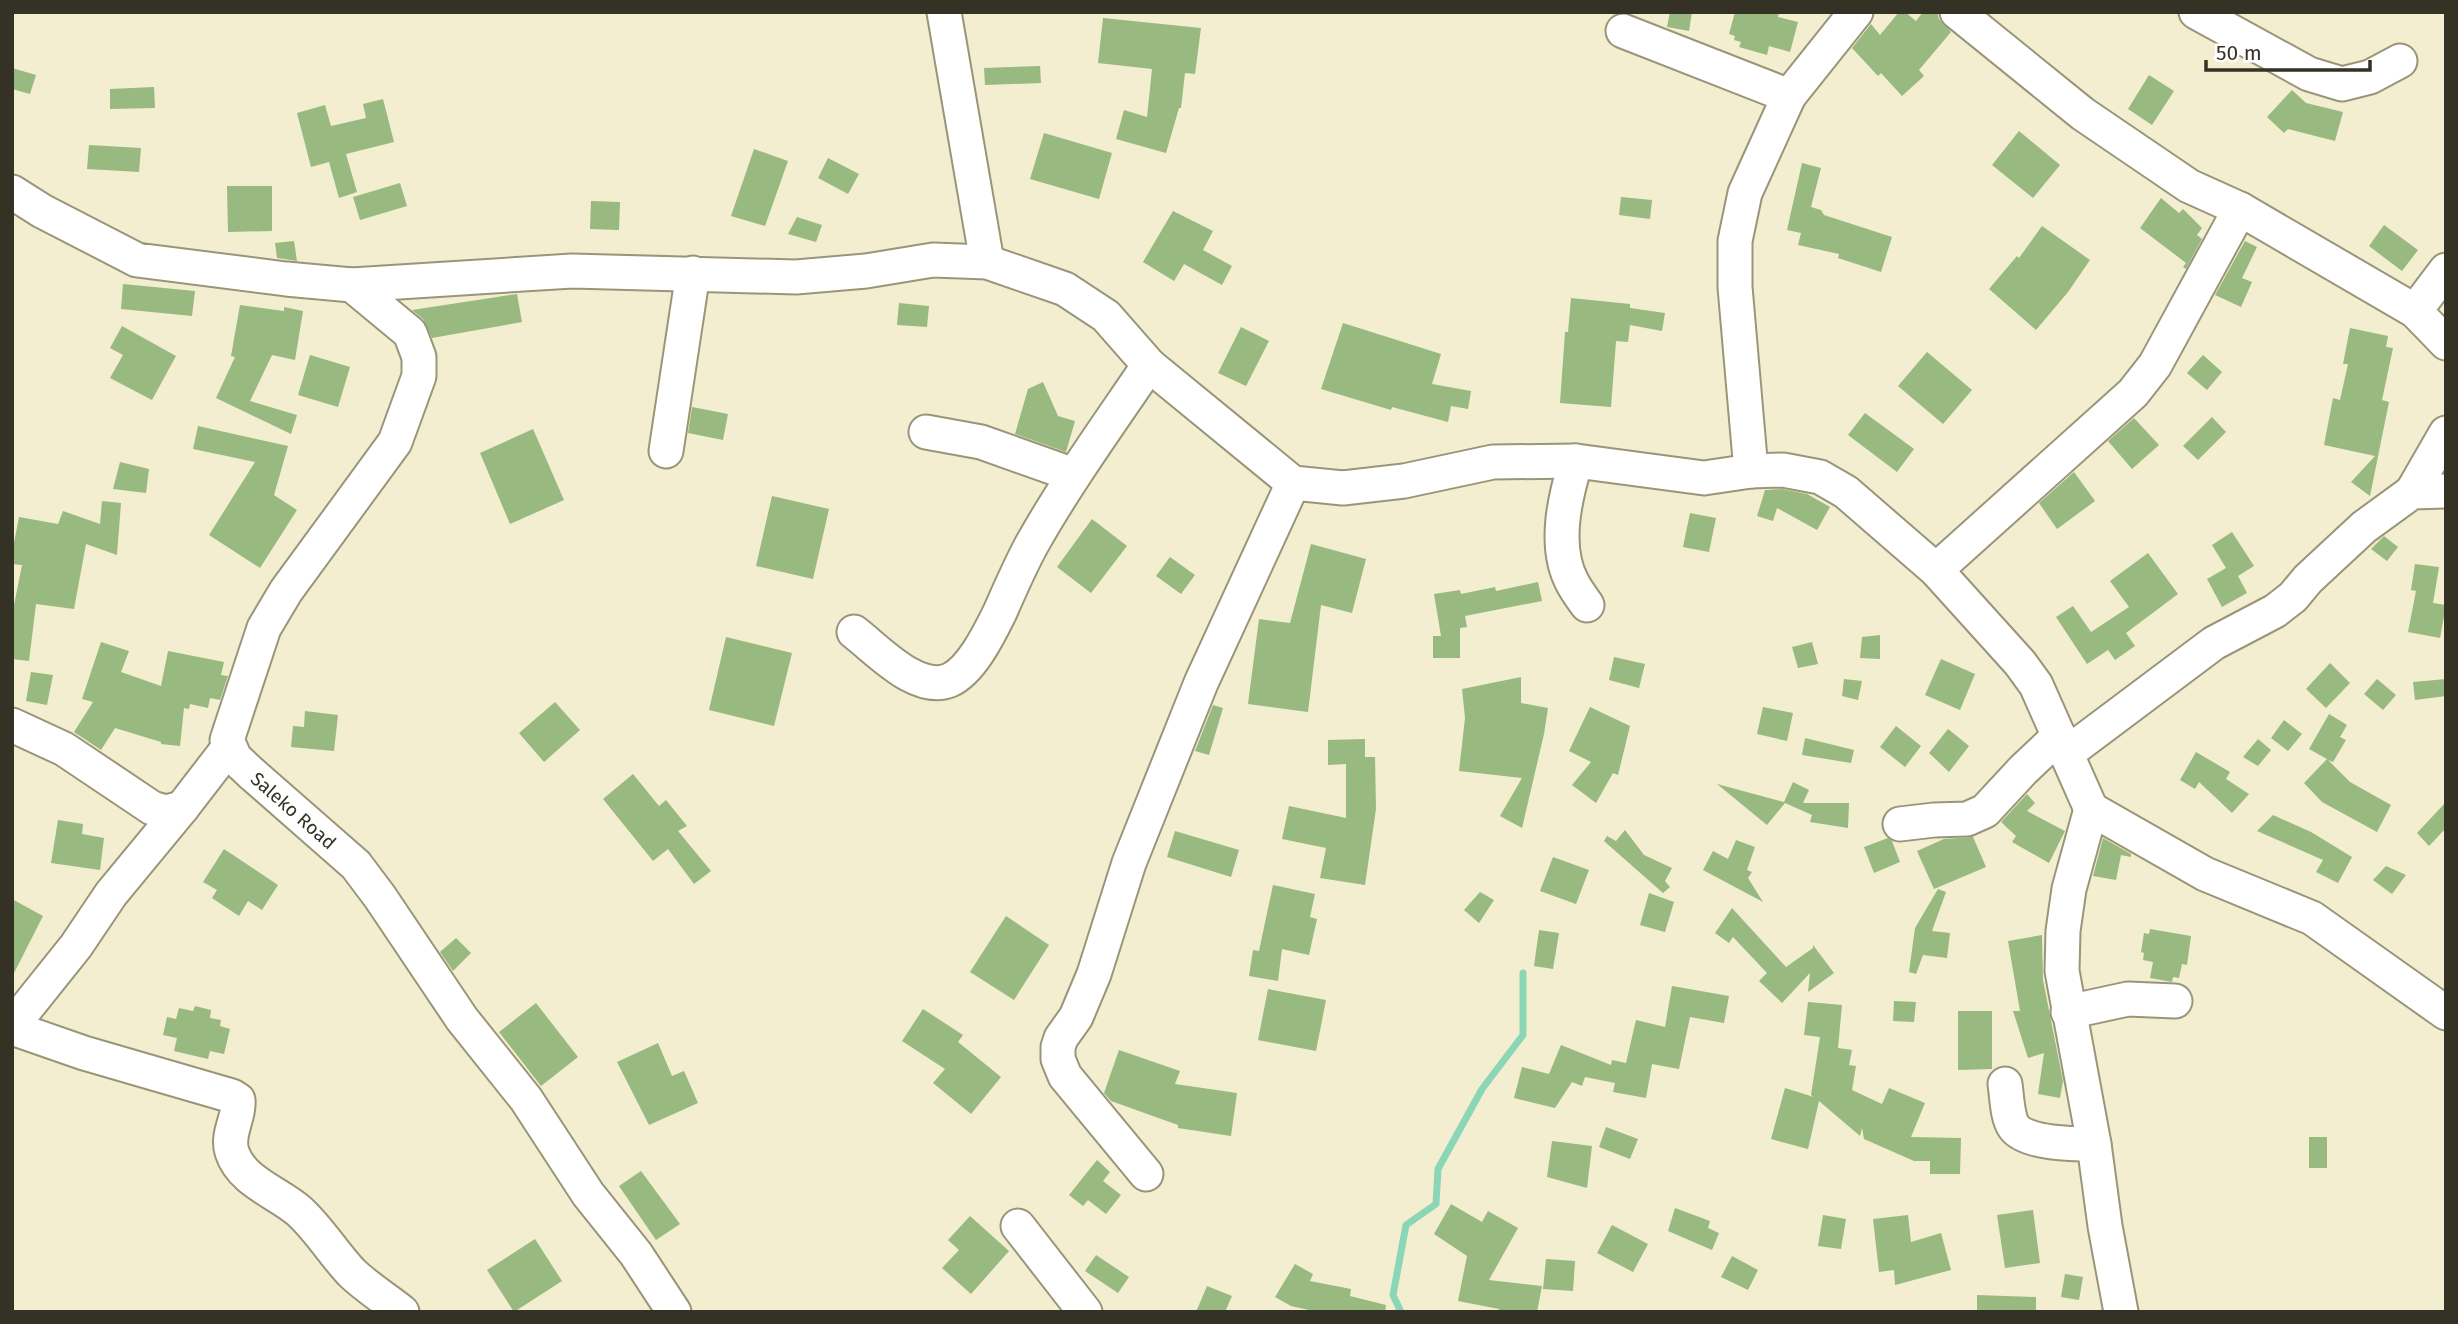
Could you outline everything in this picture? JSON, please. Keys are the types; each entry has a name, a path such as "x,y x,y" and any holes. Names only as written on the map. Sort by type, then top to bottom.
{"street":[{"path":"944,12 987,262"},
{"path":"1751,471 1735,287 1735,240 1745,192 1789,96 1856,12"},
{"path":"1957,12 2083,114 2189,186 2239,209 2414,311 2446,343"},
{"path":"2196,12 2309,74 2342,84 2370,77 2400,61"},
{"path":"1623,31 1789,96"},
{"path":"12,192 42,211 136,260 352,285 572,271 796,278 866,271 933,260 987,262 1065,289 1106,316 1149,365 1293,483 1343,488 1404,481 1493,462 1576,461 1704,478 1751,471 1783,470 1820,477 1846,492 1936,570 1991,630 2036,685 2091,809 2205,873 2312,918 2446,1013"},
{"path":"1936,570 2133,393 2155,366 2239,209"},
{"path":"2414,311 2446,270"},
{"path":"666,451 693,273"},
{"path":"352,285 410,333 419,357 419,376 394,442 286,591 264,628 232,721 227,740 229,747 111,894 76,946 12,1027 84,1053 238,1100 239,1109 230,1136 231,1149 238,1165 267,1191 298,1210 353,1274 402,1312"},
{"path":"854,632 911,677 931,682 950,680 965,667 986,640 1031,546 1074,475 1149,365"},
{"path":"926,432 981,442 1074,475"},
{"path":"1900,824 1967,819 1985,811 2023,770 2214,643 2275,611 2293,597 2308,579 2364,527 2412,492 2446,433"},
{"path":"1576,461 1567,491 1563,519 1564,552 1571,579 1587,606"},
{"path":"1146,1174 1065,1076 1058,1059 1058,1047 1076,1017 1094,974 1129,863 1201,683 1293,483"},
{"path":"2412,492 2446,491"},
{"path":"12,725 64,749 152,808 166,812 182,808"},
{"name":"Saleko Road","path":"229,747 235,758 251,774 356,865 462,1019 526,1098 588,1194 636,1254 674,1312"},
{"path":"2091,809 2076,862 2063,931 2062,971 2121,1312"},
{"path":"2068,1012 2128,999 2175,1001"},
{"path":"2005,1084 2012,1124 2017,1130 2058,1144 2094,1144"},
{"path":"1018,1226 1084,1312"}],"building":[{"path":"1670,12 1692,12 1689,31 1667,27"},
{"path":"1735,12 1779,12 1778,17 1798,22 1790,52 1769,46 1767,55 1739,47 1741,42 1734,40 1735,36 1729,34"},
{"path":"1899,12 1905,12 1916,21 1923,12 1937,12 1939,19 1951,32 1919,70 1924,76 1902,96 1881,73 1878,76 1852,48 1871,24 1880,35"},
{"path":"1103,18 1201,28 1195,74 1185,73 1181,108 1166,153 1116,139 1124,110 1147,117 1152,69 1098,63"},
{"path":"1040,66 1041,83 985,85 984,68"},
{"path":"12,68 36,75 30,94 12,89"},
{"path":"2149,75 2174,91 2152,125 2128,109"},
{"path":"154,87 155,108 110,109 110,89"},
{"path":"2292,90 2306,103 2343,112 2335,141 2288,129 2284,133 2267,117"},
{"path":"383,99 394,142 346,154 357,192 339,198 329,162 311,167 297,113 325,105 331,126 366,118 363,104"},
{"path":"2019,131 2060,165 2033,198 1992,165"},
{"path":"1044,133 1112,153 1099,199 1030,179"},
{"path":"89,145 141,148 139,172 87,169"},
{"path":"754,149 788,161 765,226 731,216"},
{"path":"828,158 859,174 848,194 818,178"},
{"path":"1802,163 1821,168 1811,207 1821,210 1824,215 1892,237 1881,272 1838,258 1839,254 1798,245 1801,233 1787,230"},
{"path":"400,183 407,206 360,220 353,197"},
{"path":"227,186 272,186 272,231 228,232"},
{"path":"1621,197 1652,200 1650,219 1619,215"},
{"path":"2161,198 2179,213 2183,209 2202,228 2197,235 2202,239 2186,269 2183,267 2186,263 2140,228"},
{"path":"591,201 620,202 619,230 590,229"},
{"path":"1173,211 1213,231 1203,250 1232,266 1222,285 1184,264 1174,281 1143,262"},
{"path":"797,217 822,225 816,242 788,234"},
{"path":"2384,225 2418,250 2402,271 2369,246"},
{"path":"2042,226 2090,260 2068,292 2036,330 1989,289 2017,256 2019,258"},
{"path":"294,241 297,261 277,258 275,243"},
{"path":"2245,241 2257,247 2242,278 2252,282 2241,307 2215,295"},
{"path":"123,284 195,291 192,316 121,309"},
{"path":"517,294 522,322 432,338 423,319 412,310"},
{"path":"1571,298 1630,304 1630,308 1665,313 1662,331 1630,325 1628,342 1616,341 1611,407 1560,403 1565,332 1568,332"},
{"path":"899,303 929,306 927,327 897,325"},
{"path":"240,305 284,311 284,307 303,311 295,360 272,355 250,401 297,415 291,434 216,398 235,357 231,356"},
{"path":"1343,323 1441,354 1432,384 1471,391 1468,409 1451,406 1448,422 1392,407 1391,410 1321,389"},
{"path":"122,326 176,356 152,400 110,378 123,355 110,348"},
{"path":"1241,327 1269,341 1246,386 1218,373"},
{"path":"2350,328 2388,336 2386,347 2393,348 2382,400 2389,402 2370,496 2351,482 2375,456 2324,445 2333,398 2340,400 2348,364 2343,364"},
{"path":"1927,352 1972,390 1943,424 1898,386"},
{"path":"310,355 350,367 338,407 298,395"},
{"path":"2203,355 2222,372 2207,390 2187,373"},
{"path":"1043,382 1058,416 1075,421 1066,452 1015,434 1028,389"},
{"path":"692,407 728,414 723,440 688,433"},
{"path":"1865,413 1914,449 1897,472 1848,435"},
{"path":"2212,417 2226,432 2198,460 2183,446"},
{"path":"2134,418 2159,445 2132,469 2108,441"},
{"path":"198,426 288,446 274,495 297,510 260,568 209,535 255,462 193,449"},
{"path":"533,429 564,500 510,524 480,453"},
{"path":"120,462 149,469 146,493 113,489"},
{"path":"2074,472 2095,501 2057,529 2039,503"},
{"path":"1782,489 1807,494 1830,507 1817,530 1777,508 1773,521 1757,516 1765,490"},
{"path":"772,496 829,509 813,579 756,566"},
{"path":"102,501 121,503 117,555 86,544 74,609 36,604 29,661 12,659 12,615 22,565 12,564 19,517 58,524 63,511 100,524"},
{"path":"1690,513 1716,518 1709,552 1683,547"},
{"path":"1092,519 1127,546 1091,593 1057,567"},
{"path":"2232,532 2254,566 2238,576 2247,593 2222,607 2207,579 2226,568 2212,545"},
{"path":"2384,536 2398,547 2387,561 2371,549"},
{"path":"1311,544 1366,559 1352,613 1321,605 1308,712 1248,704 1259,619 1290,623"},
{"path":"2148,553 2178,594 2126,633 2135,646 2115,660 2108,650 2087,664 2056,617 2073,606 2091,632 2129,607 2110,581"},
{"path":"1170,557 1195,575 1181,594 1156,576"},
{"path":"2415,564 2439,567 2433,603 2446,605 2440,638 2408,632 2416,591 2411,590"},
{"path":"1538,582 1542,601 1465,616 1467,627 1460,628 1460,658 1433,658 1433,636 1441,636 1434,594 1460,590 1461,594 1495,587 1496,591"},
{"path":"1880,635 1880,659 1860,658 1862,637"},
{"path":"726,637 792,653 774,726 709,710"},
{"path":"101,642 129,651 121,672 161,686 168,651 224,662 221,675 228,676 220,700 210,698 208,708 190,704 189,709 184,708 180,746 161,744 115,728 101,750 74,732 93,702 82,699"},
{"path":"1812,642 1818,664 1798,668 1792,647"},
{"path":"1614,657 1645,664 1639,688 1609,680"},
{"path":"1941,659 1975,674 1960,710 1925,695"},
{"path":"2330,663 2350,683 2326,708 2306,689"},
{"path":"31,672 53,675 47,705 26,701"},
{"path":"1521,677 1521,703 1548,708 1522,828 1500,816 1522,778 1459,771 1465,718 1462,689"},
{"path":"1844,679 1862,681 1858,700 1842,696"},
{"path":"2377,679 2396,695 2383,710 2364,694"},
{"path":"2446,679 2446,696 2415,700 2413,682"},
{"path":"555,702 580,730 544,762 519,733"},
{"path":"1213,705 1223,708 1209,755 1195,751"},
{"path":"1590,707 1630,726 1618,775 1613,773 1596,803 1572,785 1591,762 1569,751"},
{"path":"1763,707 1793,713 1787,741 1757,734"},
{"path":"305,711 338,715 334,751 291,747 293,726 304,727"},
{"path":"2329,714 2347,725 2340,737 2346,740 2333,762 2328,760 2350,782 2391,805 2377,832 2322,802 2304,783 2327,759 2309,749"},
{"path":"2284,720 2302,734 2288,751 2271,738"},
{"path":"1896,726 1921,746 1905,767 1880,747"},
{"path":"1948,729 1969,746 1949,772 1929,753"},
{"path":"1805,738 1854,750 1851,763 1802,755"},
{"path":"1365,739 1365,757 1375,757 1376,809 1365,885 1320,878 1326,848 1282,839 1289,806 1346,818 1346,764 1328,765 1328,740"},
{"path":"2258,739 2271,750 2258,766 2243,757"},
{"path":"2196,752 2230,772 2226,779 2249,794 2232,813 2199,782 2195,789 2180,780"},
{"path":"633,774 659,806 666,800 687,826 678,831 711,871 694,884 668,849 653,861 603,799"},
{"path":"1793,782 1809,790 1803,803 1849,803 1848,828 1810,822 1812,815 1785,803 1767,825 1717,784 1784,802"},
{"path":"2027,794 2035,803 2027,811 2065,831 2049,863 2012,842 2016,836 2001,822"},
{"path":"2446,802 2446,828 2429,846 2417,833"},
{"path":"2273,815 2311,832 2352,857 2338,883 2316,872 2323,860 2257,831"},
{"path":"58,820 83,824 82,834 104,838 100,870 51,863"},
{"path":"1625,830 1644,855 1672,868 1665,881 1670,887 1663,893 1604,841 1607,836 1616,841"},
{"path":"1175,831 1239,850 1231,877 1167,857"},
{"path":"1973,837 1986,867 1934,889 1917,851 1944,839"},
{"path":"1888,838 1892,841 1900,862 1874,873 1864,847"},
{"path":"2103,838 2131,854 2131,857 2121,855 2116,880 2093,876"},
{"path":"1736,840 1755,847 1747,870 1752,872 1748,878 1763,902 1703,870 1713,851 1728,859"},
{"path":"224,849 278,885 262,910 248,901 239,916 212,898 217,890 203,882"},
{"path":"1553,857 1589,870 1576,904 1540,891"},
{"path":"2386,866 2406,875 2392,894 2373,880"},
{"path":"1273,885 1315,894 1310,917 1317,919 1309,955 1282,949 1278,981 1249,976 1253,950 1259,951"},
{"path":"1938,889 1946,892 1932,931 1950,933 1947,958 1923,955 1916,974 1909,972 1915,928"},
{"path":"1480,892 1494,900 1479,923 1464,910"},
{"path":"1649,893 1674,902 1665,932 1640,925"},
{"path":"12,899 43,916 12,977"},
{"path":"1732,908 1786,967 1813,948 1813,945 1834,973 1808,992 1810,973 1782,1003 1759,981 1767,973 1733,937 1729,943 1715,933"},
{"path":"1006,916 1049,945 1014,1000 970,972"},
{"path":"2150,929 2191,936 2187,965 2182,964 2179,978 2173,977 2172,982 2150,978 2153,962 2143,960 2144,953 2141,952 2144,933 2149,934"},
{"path":"1539,930 1559,933 1553,969 1534,966"},
{"path":"2042,935 2043,980 2063,1081 2060,1098 2038,1094 2044,1053 2028,1058 2013,1011 2020,1011 2008,941"},
{"path":"456,938 471,953 453,971 440,952"},
{"path":"1672,986 1729,996 1724,1023 1690,1017 1679,1069 1652,1064 1646,1098 1613,1092 1615,1083 1585,1077 1582,1086 1572,1082 1555,1108 1514,1098 1522,1067 1549,1074 1561,1045 1611,1065 1612,1060 1626,1063 1636,1020 1665,1027"},
{"path":"1268,989 1326,1000 1316,1051 1258,1040"},
{"path":"1894,1001 1916,1002 1914,1022 1893,1021"},
{"path":"1808,1002 1842,1005 1838,1048 1852,1050 1849,1065 1856,1066 1852,1090 1882,1104 1889,1088 1925,1103 1911,1137 1961,1138 1960,1174 1930,1174 1930,1161 1914,1161 1864,1139 1862,1128 1860,1136 1819,1101 1808,1149 1771,1139 1785,1088 1814,1097 1811,1095 1820,1037 1804,1035"},
{"path":"536,1003 578,1057 541,1086 499,1032"},
{"path":"195,1006 211,1010 210,1018 221,1020 220,1026 230,1029 224,1054 210,1051 208,1059 174,1051 177,1038 163,1035 167,1017 176,1019 179,1008 193,1011"},
{"path":"923,1009 963,1035 958,1042 1001,1077 971,1114 933,1083 945,1069 902,1041"},
{"path":"1958,1011 1992,1011 1992,1069 1958,1070"},
{"path":"658,1043 672,1076 684,1071 698,1103 649,1125 617,1062"},
{"path":"1119,1050 1180,1071 1175,1084 1237,1093 1231,1136 1178,1128 1178,1125 1111,1101 1104,1093"},
{"path":"1606,1127 1638,1139 1630,1159 1599,1147"},
{"path":"2309,1137 2327,1137 2327,1168 2309,1168"},
{"path":"1552,1141 1592,1146 1587,1188 1547,1177"},
{"path":"1097,1160 1110,1172 1103,1181 1121,1195 1106,1214 1088,1200 1083,1206 1069,1195"},
{"path":"641,1171 680,1224 656,1240 619,1186"},
{"path":"1451,1204 1482,1222 1488,1211 1518,1228 1489,1280 1542,1286 1537,1312 1499,1312 1499,1309 1458,1301 1467,1256 1434,1234"},
{"path":"1675,1208 1710,1221 1708,1228 1719,1233 1712,1250 1668,1231"},
{"path":"2033,1210 2040,1263 2005,1268 1997,1215"},
{"path":"1823,1215 1846,1219 1841,1249 1818,1246"},
{"path":"1908,1215 1911,1242 1941,1233 1951,1270 1895,1285 1894,1270 1879,1272 1873,1219"},
{"path":"970,1216 1009,1251 971,1294 942,1268 959,1250 948,1240"},
{"path":"1612,1225 1648,1244 1633,1272 1597,1253"},
{"path":"535,1239 562,1281 514,1312 487,1270"},
{"path":"1096,1255 1129,1277 1118,1293 1085,1271"},
{"path":"1732,1256 1758,1270 1748,1290 1721,1277"},
{"path":"1546,1259 1575,1261 1573,1291 1543,1289"},
{"path":"1295,1264 1313,1274 1310,1281 1351,1289 1350,1296 1386,1305 1385,1312 1318,1312 1291,1306 1275,1297"},
{"path":"2065,1274 2083,1277 2079,1300 2061,1297"},
{"path":"1207,1286 1232,1296 1225,1312 1196,1312"},
{"path":"1977,1295 2036,1297 2036,1312 1977,1312"}],"waterway":[{"path":"1401,1312 1393,1295 1406,1225 1436,1204 1438,1169 1482,1089 1523,1035 1523,973"}]}
